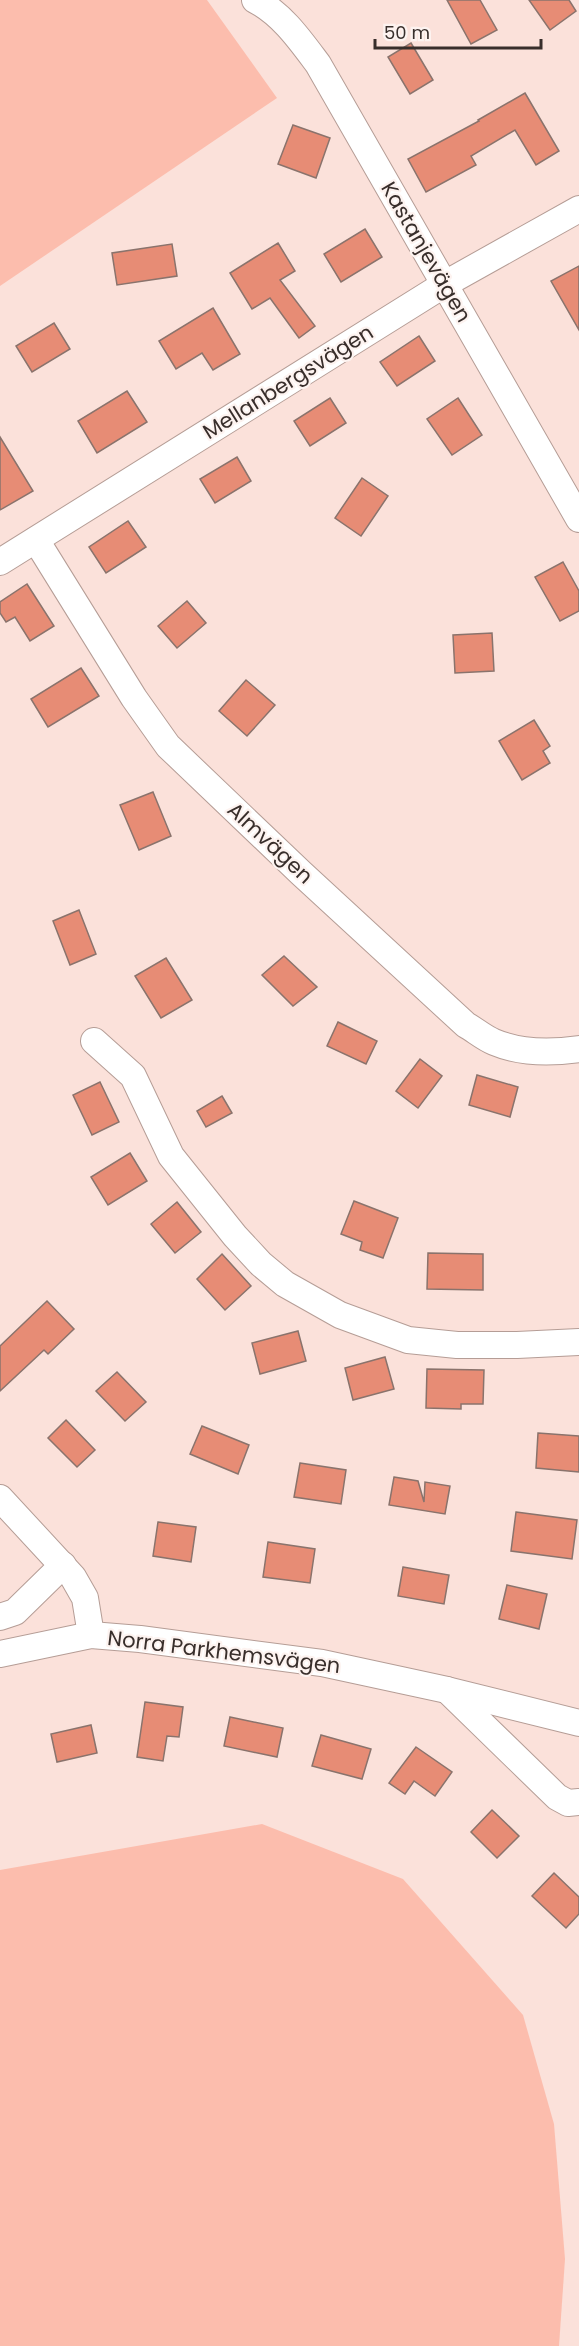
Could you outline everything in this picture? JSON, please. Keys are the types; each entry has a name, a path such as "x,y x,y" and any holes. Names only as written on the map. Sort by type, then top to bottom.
{"street":[{"name":"Kastanjevägen","path":"255,0 269,7 296,34 318,64 579,519"},
{"name":"Mellanbergsvägen","path":"0,562 445,284 579,209"},
{"name":"Almvägen","path":"36,540 134,698 168,746 301,873 475,1030 494,1042 527,1050 579,1049"},
{"path":"94,1041 133,1076 171,1156 178,1165 235,1236 261,1264 285,1284 340,1315 408,1340 457,1345 579,1342"},
{"path":"0,1498 74,1577 85,1598 91,1635"},
{"path":"0,1617 15,1612 63,1565"},
{"name":"Norra Parkhemsvägen","path":"0,1654 91,1635 152,1641 322,1663 447,1690 579,1724"},
{"path":"447,1690 556,1797 568,1803 579,1802"}],"shaded area":[{"path":"0,0 207,0 277,98 0,286"},
{"path":"262,1824 403,1879 523,2015 554,2124 565,2259 559,2346 0,2346 0,1870"}],"building":[{"path":"447,0 480,0 497,30 471,44"},
{"path":"529,0 569,0 576,11 550,30"},
{"path":"411,43 433,80 410,94 388,57"},
{"path":"525,93 559,151 536,165 515,130 471,156 476,165 426,192 408,159"},
{"path":"293,125 330,138 316,178 278,164"},
{"path":"365,229 382,257 341,282 324,254"},
{"path":"278,243 295,271 280,280 315,326 299,338 270,298 252,309 230,273"},
{"path":"172,244 177,276 117,285 112,253"},
{"path":"579,266 579,330 551,281"},
{"path":"213,308 240,354 213,370 202,353 176,369 159,341"},
{"path":"54,323 70,349 32,372 16,346"},
{"path":"419,336 435,361 397,386 380,362"},
{"path":"127,391 147,422 97,453 78,421"},
{"path":"330,398 346,423 310,446 294,421"},
{"path":"458,398 482,435 452,455 427,419"},
{"path":"0,437 33,491 0,510"},
{"path":"237,457 251,481 215,503 200,479"},
{"path":"362,478 388,496 361,536 335,518"},
{"path":"128,521 146,547 106,573 89,547"},
{"path":"563,562 579,591 579,611 560,621 535,577"},
{"path":"27,584 54,626 30,641 15,617 6,622 0,613 0,602"},
{"path":"187,601 206,623 177,648 158,626"},
{"path":"492,633 494,671 455,673 453,635"},
{"path":"81,668 99,696 48,727 31,699"},
{"path":"246,680 275,705 247,736 219,711"},
{"path":"534,720 550,746 543,751 550,763 522,780 499,741"},
{"path":"153,792 171,836 139,850 120,805"},
{"path":"79,910 96,954 70,965 53,921"},
{"path":"284,956 317,987 293,1006 262,975"},
{"path":"166,958 192,1000 161,1018 135,976"},
{"path":"338,1022 377,1041 366,1064 327,1046"},
{"path":"420,1059 442,1076 418,1108 396,1091"},
{"path":"477,1075 518,1087 510,1117 469,1105"},
{"path":"100,1082 119,1122 92,1135 73,1095"},
{"path":"222,1096 232,1113 206,1127 197,1111"},
{"path":"130,1153 147,1181 108,1205 91,1177"},
{"path":"354,1201 398,1218 383,1258 360,1250 362,1242 341,1234"},
{"path":"177,1202 201,1232 175,1253 151,1224"},
{"path":"428,1253 483,1254 483,1290 427,1289"},
{"path":"222,1254 251,1286 225,1310 197,1279"},
{"path":"47,1301 74,1329 48,1354 44,1350 0,1391 0,1346"},
{"path":"298,1331 306,1361 260,1374 252,1343"},
{"path":"385,1357 394,1389 353,1400 345,1368"},
{"path":"427,1369 484,1370 483,1404 461,1404 461,1409 426,1408"},
{"path":"117,1372 146,1402 125,1421 96,1391"},
{"path":"66,1420 95,1450 77,1467 48,1438"},
{"path":"202,1426 249,1445 238,1474 190,1454"},
{"path":"538,1433 579,1436 579,1472 536,1468"},
{"path":"300,1463 346,1470 341,1504 294,1497"},
{"path":"394,1477 418,1481 424,1502 425,1482 450,1486 445,1514 389,1505"},
{"path":"516,1512 577,1520 572,1559 511,1551"},
{"path":"158,1522 196,1527 191,1562 153,1556"},
{"path":"268,1542 315,1549 310,1583 263,1577"},
{"path":"403,1567 449,1575 444,1604 398,1596"},
{"path":"507,1585 547,1594 539,1629 499,1619"},
{"path":"145,1702 183,1707 179,1737 167,1736 163,1761 137,1757"},
{"path":"230,1717 283,1728 277,1757 224,1746"},
{"path":"91,1725 97,1753 57,1762 51,1734"},
{"path":"321,1735 371,1749 362,1779 312,1766"},
{"path":"416,1747 452,1772 435,1796 414,1781 405,1794 389,1783"},
{"path":"492,1810 519,1836 497,1858 471,1832"},
{"path":"554,1873 579,1897 579,1914 566,1928 532,1896"}]}
